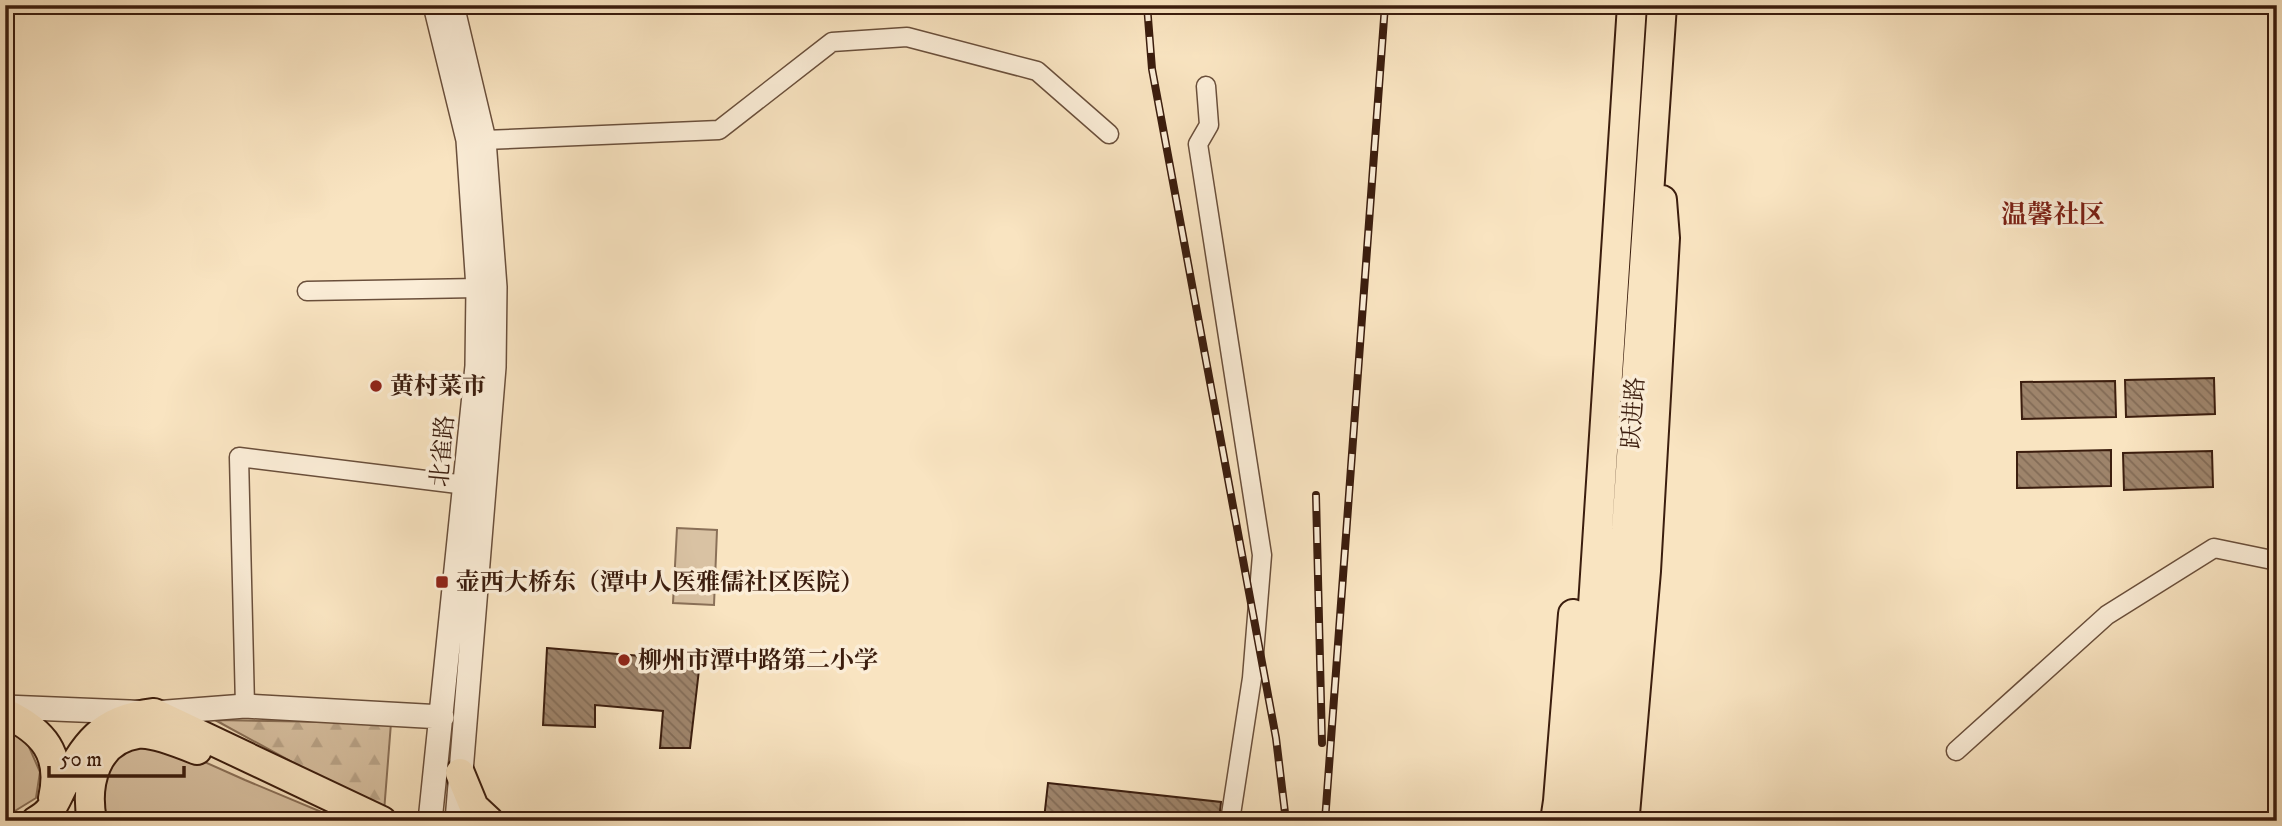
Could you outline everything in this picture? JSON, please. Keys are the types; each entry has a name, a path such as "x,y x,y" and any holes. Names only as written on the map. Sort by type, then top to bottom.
{"main road":[{"name":"跃进路","path":"1579,821 1632,5"},
{"name":"跃进路","path":"1606,821 1662,5"},
{"path":"1555,821 1583,495 1598,236 1625,97"},
{"path":"1627,821 1625,814 1646,571 1665,238 1654,99"},
{"path":"5,713 30,726 44,740 54,762 55,787 42,817"},
{"path":"42,817 92,738 138,715 154,713 382,821"},
{"path":"92,820 93,775 104,749 139,734 162,738 194,749 356,821"},
{"path":"460,774 474,807 489,821"}],"street":[{"name":"北雀路","path":"430,821 477,366 478,288 468,140 435,5"},
{"name":"北雀路","path":"452,5 484,140 495,287 494,367 457,821"},
{"path":"484,140 719,130 832,42 907,37 1037,71 1108,134"},
{"path":"1206,86 1209,125 1198,144 1262,555 1252,678 1230,821"},
{"path":"1636,821 1672,264 1654,99"},
{"path":"307,291 478,288"},
{"path":"245,706 239,457 466,485"},
{"path":"1956,751 2107,615 2214,548 2277,561"},
{"path":"5,707 154,713 245,706 442,717"}],"green space":[{"path":"677,528 717,530 714,605 673,603"},
{"path":"215,720 391,723 384,812"},
{"path":"5,731 26,740 40,772 36,798 5,817"},
{"path":"141,740 171,747 343,821 107,821 101,796 108,769 120,752"}],"building":[{"path":"2214,378 2215,414 2126,417 2125,380"},
{"path":"2115,381 2116,417 2022,419 2021,382"},
{"path":"2111,450 2111,486 2017,488 2017,452"},
{"path":"2212,451 2213,487 2124,490 2123,453"},
{"path":"547,648 700,661 690,748 660,748 663,711 595,705 595,727 543,725"},
{"path":"1048,783 1221,802 1219,821 1044,819"},
{"path":"2065,812 2190,821 2065,821"}],"railway":[{"path":"1147,5 1152,69 1276,738 1286,821"},
{"path":"1325,821 1385,5"},
{"path":"1316,495 1322,743"}],"place":[{"name":"黄村菜市","path":"376,386"},
{"name":"壶西大桥东（潭中人医雅儒社区医院）","path":"442,582"},
{"name":"柳州市潭中路第二小学","path":"624,660"}],"district":[{"name":"温馨社区","path":"2053,214"}]}
